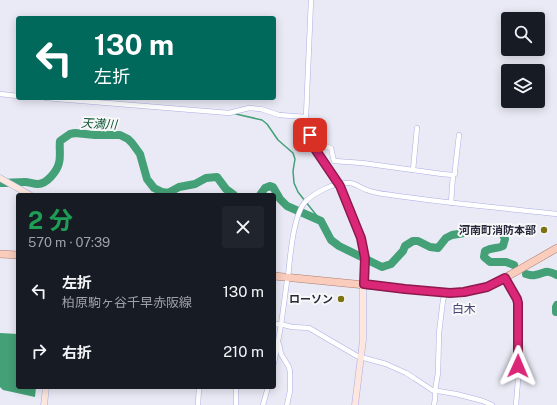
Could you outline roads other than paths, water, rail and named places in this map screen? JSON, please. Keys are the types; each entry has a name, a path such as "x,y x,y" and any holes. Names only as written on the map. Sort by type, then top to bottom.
{"main road":[{"path":"276,276 405,289 464,292 487,287 557,248"},
{"path":"0,254 16,255"}],"street":[{"path":"311,0 306,118 313,143 339,184 362,244 365,258 364,332 356,405"},
{"path":"0,94 16,96"},
{"path":"70,100 229,113 249,108 261,109 280,115 306,118"},
{"path":"413,170 417,128"},
{"path":"451,203 453,175 455,174 456,170 459,135"},
{"path":"313,143 331,148 334,161 362,163 453,175"},
{"path":"0,178 27,193"},
{"path":"276,354 288,277 291,244 299,213 302,206 306,202 324,189 339,184 350,183 378,193 451,203 557,214"},
{"path":"505,278 518,303 518,380 516,405"},
{"path":"434,405 438,373 439,333 443,300 446,292"},
{"path":"276,324 309,328 361,357 386,364 410,375 432,390 456,394 492,405"},
{"path":"279,341 281,354 289,367 290,372 288,405"},
{"path":"44,405 46,389"},
{"path":"198,405 199,389"},
{"path":"236,389 236,405"},
{"path":"263,405 267,389"}],"waterway":[{"path":"236,114 262,120 267,124 278,140 293,153 295,159 293,171 294,183 298,192 321,221"},
{"name":"天満川","path":"0,183 25,182 38,184 45,182 54,173 58,166 60,158 60,141 70,134 120,135 128,139 140,154 147,179 154,188 168,193"},
{"name":"天満川","path":"168,193 179,187 195,184 206,178 217,177 226,189 231,193"},
{"name":"天満川","path":"261,193 265,188 270,186 273,187 280,199 287,206 321,221 331,240 339,246 382,267 391,264 403,251 405,246 413,241 418,241 430,247 438,248 446,238 452,235 489,229 502,233 505,239 503,246 485,251 484,257 490,262 506,262 514,265"},
{"name":"天満川","path":"526,274 533,275 547,272 557,275"},
{"name":"天満川","path":"557,305 557,312"}],"place":[{"name":"河南町消防本部","path":"544,230"},
{"name":"ローソン","path":"341,299"}],"district":[{"name":"白木","path":"464,309"}]}
